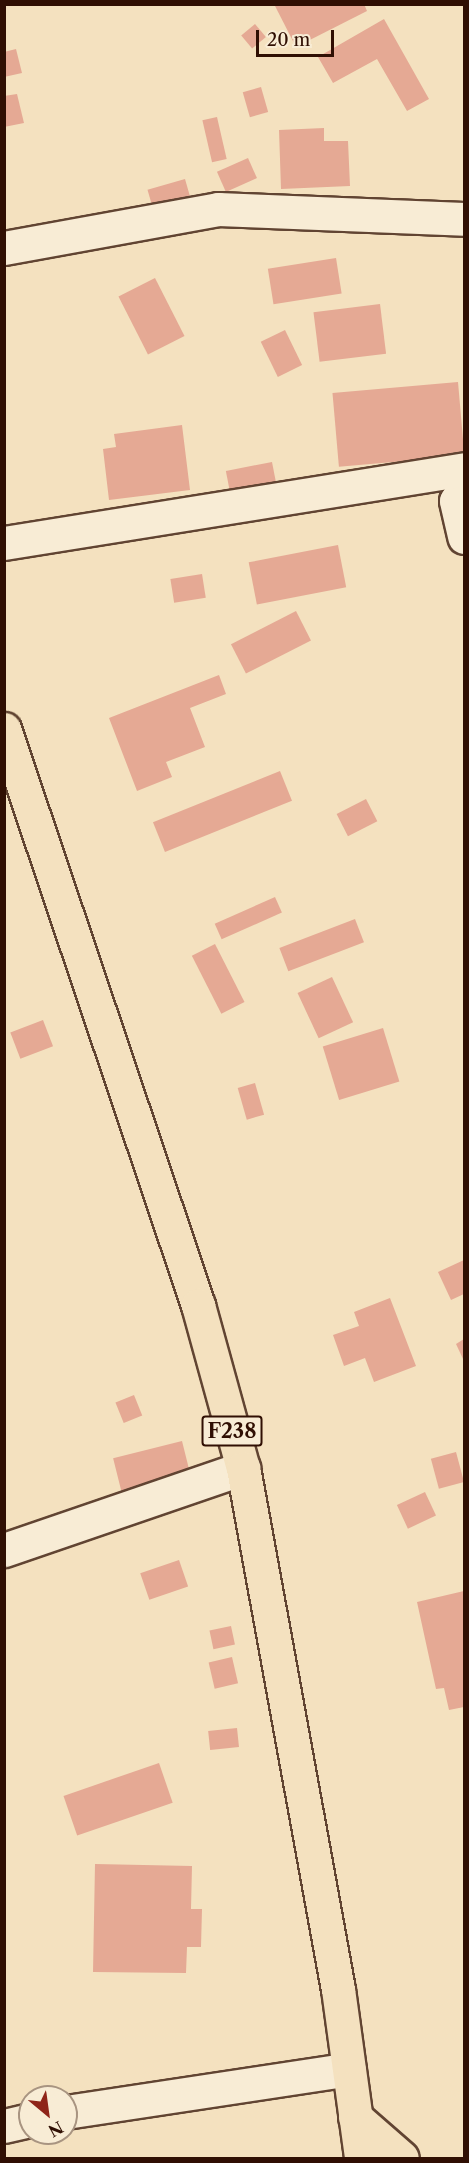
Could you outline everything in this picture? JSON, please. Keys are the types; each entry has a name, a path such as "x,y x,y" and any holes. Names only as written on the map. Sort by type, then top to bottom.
{"main road":[{"name":"F238","path":"4,729 198,1305 243,1468 349,2069 361,2158"},
{"path":"355,2117 402,2158"}],"street":[{"path":"4,248 218,209 465,219"},
{"path":"4,543 465,469"},
{"path":"465,489 456,501 465,537"},
{"path":"4,1550 243,1468"},
{"path":"78,2110 349,2069"}],"building":[{"path":"274,4 364,4 367,11 296,47"},
{"path":"384,19 429,99 407,111 377,59 333,83 318,57"},
{"path":"255,24 266,37 252,49 241,36"},
{"path":"16,49 22,73 4,77 4,52"},
{"path":"261,87 268,112 250,117 243,92"},
{"path":"17,94 24,123 4,127 4,96"},
{"path":"217,117 227,159 212,162 202,120"},
{"path":"324,128 324,141 348,141 350,186 281,189 279,130"},
{"path":"248,158 257,178 226,192 217,172"},
{"path":"185,179 190,197 153,208 148,190"},
{"path":"336,258 342,294 273,304 268,269"},
{"path":"155,278 185,336 148,355 118,297"},
{"path":"380,304 386,354 320,362 313,312"},
{"path":"285,330 302,365 278,377 261,342"},
{"path":"458,382 464,456 339,467 332,393"},
{"path":"182,425 190,490 109,500 103,449 116,447 114,434"},
{"path":"272,462 277,488 231,496 226,471"},
{"path":"338,545 346,587 257,605 249,562"},
{"path":"202,574 206,598 174,603 170,579"},
{"path":"296,611 311,640 246,674 231,644"},
{"path":"219,675 226,694 190,708 205,747 166,762 172,777 137,791 109,718"},
{"path":"280,771 292,801 165,852 153,822"},
{"path":"366,799 377,821 348,836 337,814"},
{"path":"275,897 282,913 222,939 215,924"},
{"path":"355,919 364,942 288,971 279,948"},
{"path":"215,944 245,1002 221,1014 192,956"},
{"path":"332,977 353,1022 319,1038 298,993"},
{"path":"43,1020 53,1046 20,1059 10,1033"},
{"path":"383,1028 399,1082 339,1100 323,1046"},
{"path":"255,1083 264,1115 247,1120 238,1088"},
{"path":"464,1260 464,1294 451,1300 438,1272"},
{"path":"390,1298 416,1366 374,1382 365,1358 344,1366 333,1335 359,1326 354,1312"},
{"path":"464,1339 464,1361 456,1344"},
{"path":"134,1395 142,1415 124,1423 115,1402"},
{"path":"182,1441 191,1476 122,1493 113,1458"},
{"path":"456,1452 464,1482 439,1489 431,1459"},
{"path":"425,1492 436,1516 408,1529 397,1505"},
{"path":"179,1560 188,1586 149,1600 140,1573"},
{"path":"464,1591 464,1707 449,1710 444,1688 436,1689 417,1602"},
{"path":"231,1626 235,1645 213,1649 209,1631"},
{"path":"232,1657 238,1683 215,1689 209,1662"},
{"path":"237,1728 239,1747 210,1750 208,1731"},
{"path":"159,1763 173,1803 77,1836 64,1796"},
{"path":"95,1864 192,1866 191,1909 202,1909 201,1947 187,1947 186,1973 93,1972"}]}
